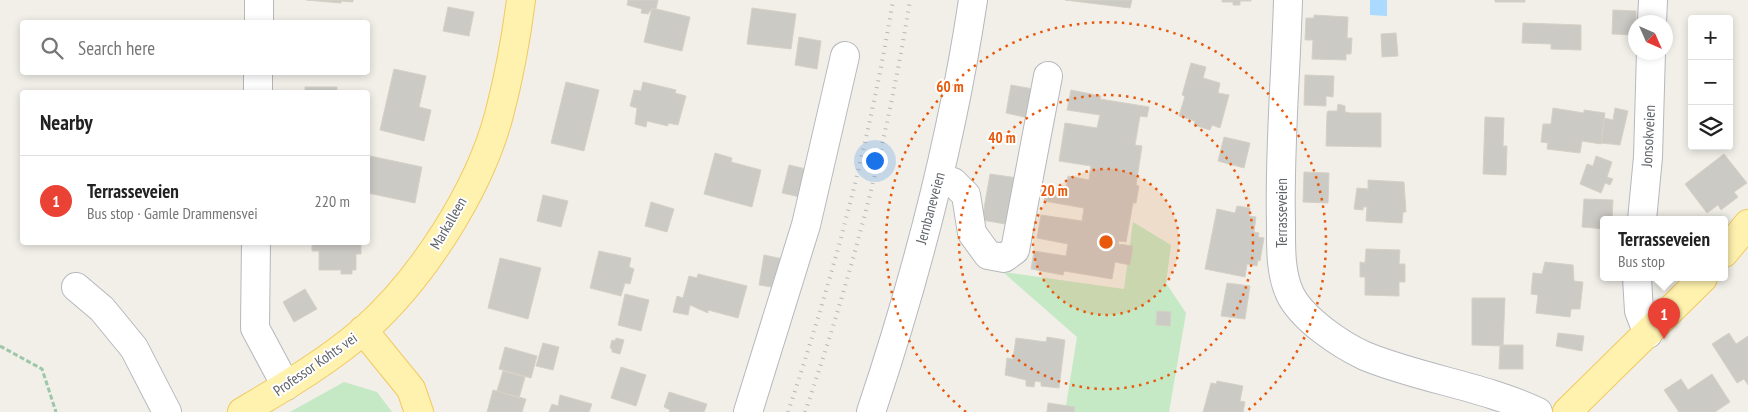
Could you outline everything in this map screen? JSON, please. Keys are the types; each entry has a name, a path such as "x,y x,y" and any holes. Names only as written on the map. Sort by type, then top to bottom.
{"main road":[{"name":"Markalleen","path":"364,330 405,287 436,246 475,175 499,117 510,70 521,0"},
{"path":"1728,248 1748,224"},
{"path":"1567,412 1648,334 1699,281"},
{"name":"Professor Kohts vei","path":"242,412 286,386 364,330"},
{"path":"364,330 411,389 419,412"}],"street":[{"path":"259,0 259,20"},
{"name":"Jernbaneveien","path":"871,412 891,352 939,179 973,0"},
{"name":"Terrasseveien","path":"1288,0 1280,189 1282,262 1290,294 1307,317 1336,340 1366,356 1468,387 1538,412"},
{"path":"1652,15 1653,0"},
{"path":"748,412 806,225 845,56"},
{"name":"Jonsokveien","path":"1642,216 1648,157 1651,60"},
{"path":"258,75 258,90"},
{"path":"939,179 953,182 966,195 972,233 988,255 1004,258 1015,250 1048,76"},
{"path":"256,245 255,328 286,386"},
{"path":"1637,281 1639,310 1648,334"},
{"path":"76,287 102,309 134,348 167,412"}],"path":[{"path":"0,346 42,369 56,412"}],"green space":[{"path":"1133,222 1171,245 1166,283 1186,313 1169,412 1065,412 1077,337 1003,272 1124,289"},
{"path":"344,382 377,392 392,412 290,412"}],"water":[{"path":"1370,0 1387,0 1387,16 1370,15"}],"building":[{"path":"306,0 353,0 353,2 341,1 341,3"},
{"path":"628,0 658,0 656,9 652,8 648,14 641,13 642,9 627,5"},
{"path":"1065,0 1132,0 1130,8"},
{"path":"1222,0 1251,1 1240,1 1240,5 1233,5 1233,2 1222,2"},
{"path":"1495,0 1525,0 1525,2 1495,2"},
{"path":"448,7 474,12 469,36 443,31"},
{"path":"652,8 690,17 682,51 644,42"},
{"path":"752,8 796,14 791,49 747,44"},
{"path":"1613,10 1636,11 1636,15 1628,15 1628,35 1612,34"},
{"path":"1314,15 1348,17 1347,38 1352,38 1351,54 1346,54 1346,60 1312,59 1313,40 1305,40 1306,18 1314,18"},
{"path":"1523,23 1581,25 1581,50 1551,49 1551,44 1522,43"},
{"path":"1396,33 1398,56 1382,57 1381,34"},
{"path":"799,37 821,41 817,69 795,65"},
{"path":"1191,63 1206,67 1203,78 1220,83 1218,93 1229,95 1220,128 1212,125 1210,130 1194,125 1195,121 1179,116 1185,96 1182,95"},
{"path":"394,69 426,76 419,107 431,110 424,141 380,130"},
{"path":"1305,75 1334,76 1333,97 1326,96 1326,106 1304,105"},
{"path":"566,82 599,90 584,151 551,143"},
{"path":"643,82 676,90 675,93 686,96 678,125 668,123 668,126 647,121 646,127 635,124 637,108 630,106 634,90 641,91"},
{"path":"1011,85 1039,90 1033,119 1006,113"},
{"path":"305,87 337,87 337,90 305,90"},
{"path":"1071,90 1101,96 1100,99 1149,107 1147,117 1140,116 1135,145 1142,146 1136,185 1139,186 1136,203 1133,203 1126,242 1119,241 1118,244 1133,246 1130,265 1115,262 1112,279 1064,271 1063,275 1031,269 1034,251 1066,256 1068,244 1037,238 1041,215 1082,221 1084,208 1044,201 1047,186 1066,189 1068,176 1089,180 1091,166 1059,161 1065,123 1097,128 1100,115 1067,110"},
{"path":"1338,104 1345,106 1345,112 1381,113 1381,147 1326,146 1327,113 1328,111 1337,111"},
{"path":"1553,108 1584,113 1584,110 1605,113 1601,144 1582,141 1580,153 1547,149 1548,143 1541,142 1543,124 1551,124"},
{"path":"1615,108 1628,111 1620,145 1601,143 1604,118 1613,120"},
{"path":"1485,117 1504,118 1503,146 1507,146 1506,175 1483,174"},
{"path":"1224,137 1250,143 1244,168 1218,161"},
{"path":"715,153 732,158 731,162 761,170 752,207 704,194"},
{"path":"1724,154 1747,183 1734,192 1738,197 1721,210 1718,205 1707,213 1685,184"},
{"path":"370,156 422,167 415,203 370,193"},
{"path":"1596,156 1612,162 1607,177 1613,179 1610,185 1605,183 1601,193 1580,184 1587,164 1593,166"},
{"path":"789,165 806,169 800,197 782,193"},
{"path":"1304,172 1329,173 1328,203 1303,202"},
{"path":"990,174 1018,178 1011,225 982,220"},
{"path":"1368,180 1404,182 1406,212 1403,212 1402,223 1366,221 1367,207 1363,207 1363,210 1354,209 1357,188 1368,189"},
{"path":"543,195 568,201 561,227 537,221"},
{"path":"1584,199 1613,200 1612,216 1600,216 1600,229 1582,227"},
{"path":"651,202 674,209 667,232 645,226"},
{"path":"1237,206 1250,208 1249,216 1256,217 1254,232 1259,233 1258,237 1264,238 1260,261 1258,260 1257,266 1247,264 1245,277 1205,269 1217,209 1235,213"},
{"path":"312,245 361,245 361,254 356,254 356,270 352,270 352,274 341,274 341,270 319,270 319,251 312,251"},
{"path":"1366,249 1400,250 1399,264 1405,264 1405,282 1399,282 1399,296 1365,295 1365,277 1360,277 1360,262 1365,263"},
{"path":"599,251 631,258 629,267 634,269 630,284 625,283 621,296 590,288"},
{"path":"764,255 783,259 778,288 759,285"},
{"path":"500,258 541,268 528,319 488,308"},
{"path":"1545,262 1573,265 1574,281 1583,282 1580,309 1571,309 1570,317 1536,313 1538,295 1531,294 1533,273 1542,274"},
{"path":"698,274 747,286 738,318 708,310 708,313 690,305 688,315 673,312 677,296 683,298 689,276 697,278"},
{"path":"1227,283 1250,286 1245,319 1221,316"},
{"path":"305,289 317,309 294,322 283,302"},
{"path":"625,294 649,300 641,331 618,325"},
{"path":"1472,298 1505,298 1503,346 1472,345"},
{"path":"1157,311 1171,312 1170,326 1156,325"},
{"path":"1558,333 1584,336 1582,351 1556,346"},
{"path":"1729,333 1736,344 1748,336 1748,385 1744,379 1737,383 1712,344"},
{"path":"1047,337 1065,340 1059,388 1041,386 1041,382 1035,381 1034,387 1026,386 1026,380 1005,375 1007,358 1013,359 1016,338 1046,342"},
{"path":"616,338 624,340 620,354 612,352 610,348 612,340 615,341"},
{"path":"543,343 559,347 553,370 536,366"},
{"path":"1523,345 1523,369 1499,369 1500,346"},
{"path":"505,347 537,356 531,378 499,369"},
{"path":"621,367 646,375 636,406 611,398"},
{"path":"503,371 525,377 519,398 497,391"},
{"path":"1712,374 1730,402 1715,412 1679,412 1664,390 1681,379 1688,390"},
{"path":"1217,381 1243,386 1240,401 1245,402 1243,412 1203,412 1211,383 1216,384"},
{"path":"493,390 526,399 522,412 487,412"},
{"path":"669,392 707,404 704,412 669,412 670,410 664,407"},
{"path":"560,395 592,404 589,412 549,412 552,404 558,406"},
{"path":"1048,403 1075,407 1074,412 1047,412"}],"railway":[{"path":"788,412 820,311 862,157 893,0"},
{"path":"805,412 853,260 891,105 910,0"}],"place":[{"name":"Terrasseveien","path":"1664,339"}]}
